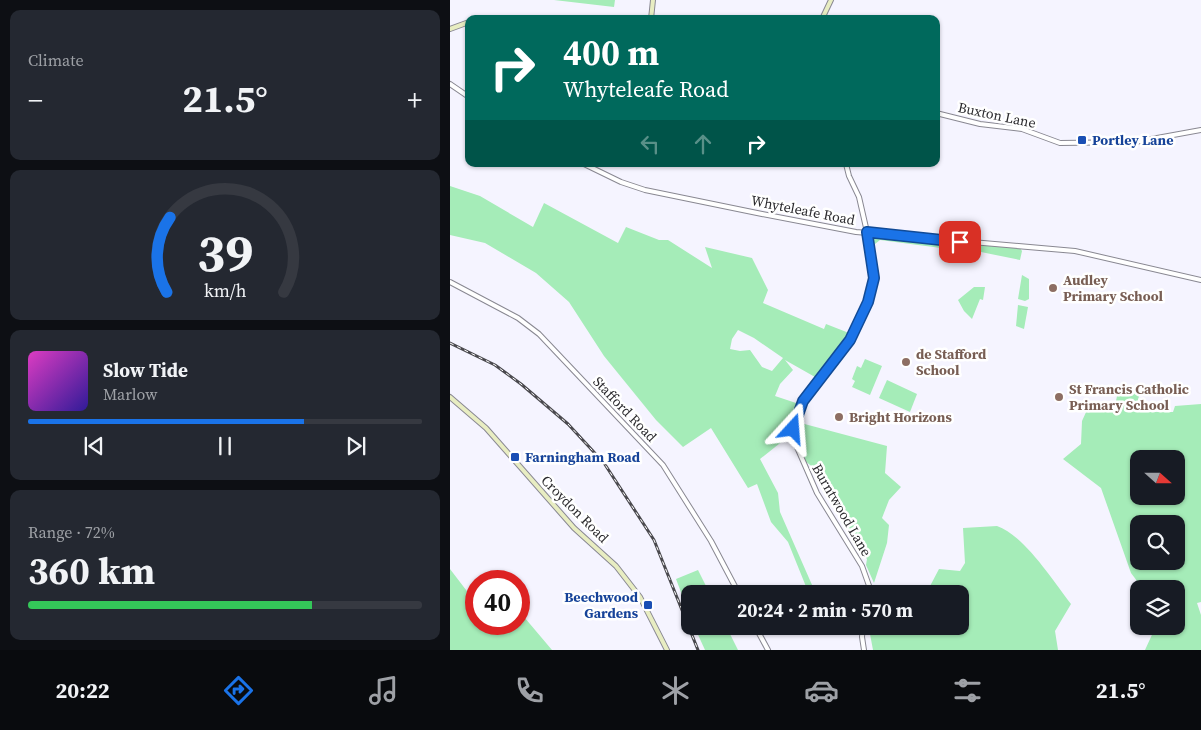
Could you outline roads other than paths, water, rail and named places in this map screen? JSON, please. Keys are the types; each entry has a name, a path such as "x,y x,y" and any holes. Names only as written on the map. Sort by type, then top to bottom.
{"main road":[{"path":"651,15 653,0"},
{"path":"824,15 831,0"},
{"path":"450,29 465,23"},
{"name":"Croydon Road","path":"450,397 486,428 574,528 624,575 640,597 667,650"}],"street":[{"path":"450,84 465,94"},
{"name":"Buxton Lane","path":"940,114 980,124 1022,129 1060,143 1134,142 1201,130"},
{"name":"Whyteleafe Road","path":"590,167 621,182 660,193 856,232 940,241 1075,251 1200,278"},
{"name":"Burntwood Lane","path":"847,167 859,197 874,268 874,284 850,340 803,401 795,421 793,438 817,493 862,566 869,585"},
{"name":"Stafford Road","path":"450,282 518,318 539,334 663,465 714,545 734,585"},
{"path":"760,635 768,650"},
{"path":"862,635 864,650"}],"railway":[{"path":"450,343 495,365 521,384 568,424 604,463 654,540 698,650"}],"place":[{"name":"Portley Lane","path":"1082,140"},
{"name":"Audley Primary School","path":"1053,288"},
{"name":"de Stafford School","path":"906,362"},
{"name":"St Francis Catholic Primary School","path":"1059,397"},
{"name":"Bright Horizons","path":"839,417"},
{"name":"Farningham Road","path":"515,457"},
{"name":"Beechwood Gardens","path":"648,605"}]}
